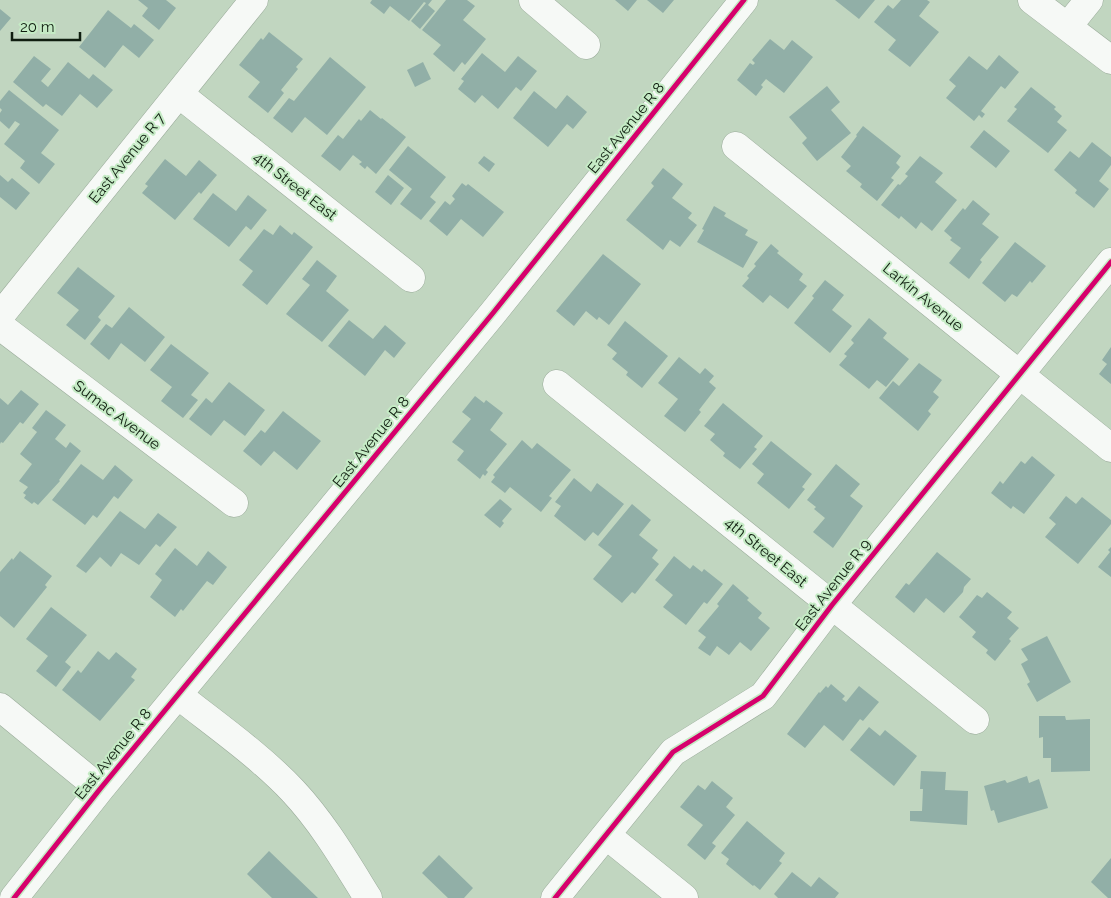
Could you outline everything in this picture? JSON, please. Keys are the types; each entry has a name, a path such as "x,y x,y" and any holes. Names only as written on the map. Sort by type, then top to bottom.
{"street":[{"name":"East Avenue R 7","path":"0,316 254,0"},
{"path":"533,0 586,45"},
{"name":"East Avenue R 8","path":"14,898 100,789 493,313 744,0"},
{"path":"1032,0 1111,60"},
{"path":"1068,26 1089,0"},
{"name":"4th Street East","path":"179,94 411,278"},
{"name":"Larkin Avenue","path":"736,146 1111,448"},
{"name":"East Avenue R 9","path":"555,898 673,752 763,696 832,605 1111,262"},
{"name":"Sumac Avenue","path":"0,326 234,503"},
{"name":"4th Street East","path":"557,384 975,720"},
{"path":"178,695 276,774 294,792 319,823 368,898"},
{"path":"0,707 100,789"},
{"path":"606,835 684,898"}],"building":[{"path":"138,0 166,0 176,8 159,30 142,16 148,8"},
{"path":"372,0 432,0 428,5 435,11 420,29 411,21 426,3 424,2 409,21 390,6 384,14 370,3"},
{"path":"446,0 467,0 475,6 463,20 486,39 465,65 462,62 454,72 433,54 441,45 422,30"},
{"path":"615,0 637,0 628,11"},
{"path":"647,0 674,0 663,13"},
{"path":"835,0 875,0 859,19"},
{"path":"901,0 927,0 930,2 919,16 939,32 910,67 888,50 896,40 874,22 888,5 893,9"},
{"path":"0,9 11,18 0,31"},
{"path":"108,10 131,28 134,24 154,40 139,58 123,45 105,68 79,47"},
{"path":"269,32 303,59 296,67 298,69 281,90 284,93 268,113 248,97 260,82 239,65 261,38 263,40"},
{"path":"770,39 784,50 792,40 813,57 784,93 766,79 756,96 737,80 750,63 753,65 755,63 752,60"},
{"path":"482,53 505,72 518,56 537,71 521,91 516,87 498,109 482,95 475,103 458,89 464,81 461,79"},
{"path":"999,55 1019,72 1005,89 1001,86 981,111 985,114 982,118 979,115 974,121 946,98 956,86 949,80 969,56 987,70"},
{"path":"34,56 51,69 41,81 48,87 68,62 89,79 93,74 113,90 97,108 80,94 62,116 46,104 43,107 13,82"},
{"path":"330,57 366,87 327,135 305,117 292,133 273,118 289,98 294,101"},
{"path":"423,62 431,79 415,87 407,70"},
{"path":"827,86 840,102 831,110 851,133 817,161 802,143 807,138 789,117"},
{"path":"1031,87 1056,107 1054,109 1062,116 1057,122 1067,130 1048,153 1007,121 1017,109 1014,107"},
{"path":"9,90 59,130 41,153 55,164 39,184 20,168 25,161 4,144 20,124 15,121 9,129 0,121 2,110 0,108 0,101"},
{"path":"534,91 556,109 567,95 587,112 573,129 567,124 548,147 513,118"},
{"path":"370,110 406,137 376,174 367,166 365,169 359,164 362,162 353,155 340,171 321,156 338,135 343,139 359,119 361,121"},
{"path":"863,126 901,156 896,163 900,167 891,178 894,180 877,201 860,187 862,184 846,171 851,166 841,157"},
{"path":"984,130 1010,151 996,168 970,147"},
{"path":"1092,142 1111,157 1111,165 1099,181 1109,189 1094,208 1075,193 1077,190 1054,170 1070,151 1079,158"},
{"path":"408,146 446,177 430,197 436,202 421,220 400,204 412,189 389,170"},
{"path":"484,156 495,164 489,172 478,163"},
{"path":"920,156 943,173 935,182 957,200 932,231 921,222 916,229 901,216 899,219 881,205 898,184 900,185 908,176 905,174"},
{"path":"165,159 186,176 199,160 217,175 201,194 199,192 175,220 142,193 148,186 145,184"},
{"path":"663,168 683,184 672,198 692,213 688,218 697,225 680,247 670,240 663,250 626,220 654,186 651,183"},
{"path":"0,175 8,182 12,178 30,193 16,210 0,197"},
{"path":"388,175 404,188 391,205 375,192"},
{"path":"462,183 466,186 468,184 504,212 483,237 461,219 447,236 429,221 445,201 450,205 455,199 452,196"},
{"path":"213,193 236,211 248,195 267,210 251,230 246,226 229,247 193,219"},
{"path":"973,200 990,214 982,224 999,237 980,260 982,262 969,279 949,263 961,248 950,240 952,238 944,231 963,208 965,210"},
{"path":"714,206 726,213 724,216 748,230 745,235 758,242 743,268 697,242"},
{"path":"280,225 292,235 294,232 313,247 267,305 242,285 253,271 239,260 264,229 273,235"},
{"path":"1015,242 1046,266 1017,297 1012,294 1005,302 982,283"},
{"path":"771,244 779,251 777,253 803,274 799,280 807,286 788,309 770,295 763,303 742,286 749,278 747,276 756,266 754,264"},
{"path":"603,254 641,284 609,325 599,317 597,320 586,311 574,326 556,311"},
{"path":"317,260 337,276 326,291 349,310 322,342 286,314 310,285 302,279"},
{"path":"78,267 115,296 98,317 101,320 85,340 66,325 79,310 57,293"},
{"path":"825,280 844,295 832,310 852,326 830,353 794,323 814,298 812,296"},
{"path":"129,307 165,337 145,362 121,343 109,360 90,344 106,324 112,328"},
{"path":"869,318 887,333 883,338 909,359 886,387 877,380 869,389 839,365 847,356 844,354 854,343 851,340"},
{"path":"349,320 373,339 385,325 406,343 394,358 385,350 365,376 328,346"},
{"path":"625,321 668,356 642,388 626,375 628,372 612,359 617,353 607,345"},
{"path":"171,344 209,373 191,395 198,400 183,418 161,401 172,387 150,370"},
{"path":"1111,347 1111,384 1099,374 1107,364 1102,360"},
{"path":"679,357 700,374 705,368 714,376 709,382 716,388 699,410 701,412 685,432 664,416 678,399 658,383"},
{"path":"919,363 942,380 933,392 939,397 928,411 931,414 918,431 879,398 893,381 899,386"},
{"path":"229,382 265,410 245,436 224,420 211,436 189,419 206,398 212,403"},
{"path":"21,390 39,404 23,424 20,422 3,443 1,442 0,444 0,398 8,405"},
{"path":"475,396 484,403 486,400 503,413 490,430 507,444 486,470 488,472 485,476 483,474 480,479 457,460 464,451 452,442 471,419 462,412"},
{"path":"723,403 763,436 754,447 757,449 740,469 723,456 725,453 710,440 715,434 704,426"},
{"path":"46,410 66,425 55,439 66,448 70,442 81,451 60,481 38,505 34,502 32,504 24,498 26,495 23,493 28,487 19,481 32,464 20,454 37,432 32,428"},
{"path":"283,411 321,441 297,470 274,451 261,466 243,451 261,430 265,433"},
{"path":"522,440 532,449 537,443 571,470 549,496 552,498 541,512 510,487 505,493 491,482 495,477 493,475"},
{"path":"771,441 812,474 802,487 805,489 789,509 757,483 764,474 752,464"},
{"path":"1032,456 1055,475 1024,514 1013,506 1011,509 991,493 1000,481 1003,484 1021,461 1025,464"},
{"path":"81,464 103,480 115,465 133,480 118,499 114,496 97,518 93,515 85,525 52,500"},
{"path":"836,464 860,484 850,496 863,506 833,548 813,532 825,518 807,500"},
{"path":"574,478 591,492 597,483 624,504 598,536 593,532 585,541 554,516 561,506 555,502"},
{"path":"1066,496 1076,504 1082,497 1111,520 1111,524 1078,564 1045,537 1056,524 1049,518"},
{"path":"500,499 512,509 502,521 504,523 500,528 484,515"},
{"path":"632,504 651,520 639,535 658,550 652,558 659,564 635,594 632,592 622,603 593,579 612,556 598,545"},
{"path":"120,511 145,529 158,513 177,527 160,547 156,544 139,565 121,553 111,567 100,557 86,573 76,566"},
{"path":"1111,547 1111,577 1098,567 1110,552 1108,550"},
{"path":"175,548 197,566 208,551 227,567 213,585 207,581 183,611 181,609 175,617 150,597 162,580 155,574"},
{"path":"20,551 52,576 45,585 47,587 14,628 0,616 0,572"},
{"path":"937,552 971,579 964,587 963,592 944,613 926,598 914,613 895,597 906,583 909,585"},
{"path":"674,556 690,569 693,565 702,572 704,569 723,584 707,604 704,602 686,625 663,607 673,595 655,580"},
{"path":"733,584 762,613 758,618 770,628 751,651 740,642 729,655 717,646 710,656 698,648 706,637 698,631 719,606 717,604"},
{"path":"987,592 1012,612 1007,618 1019,628 1009,639 1011,641 995,661 986,653 988,650 972,637 976,632 959,617 977,595 982,598"},
{"path":"51,607 87,635 65,662 71,667 56,687 36,671 48,656 26,639"},
{"path":"1047,636 1071,682 1037,702 1027,684 1030,682 1021,664 1028,660 1021,649"},
{"path":"98,651 109,660 116,652 137,669 131,677 135,680 100,721 62,690 78,670 81,673"},
{"path":"831,684 845,696 842,699 846,702 859,686 879,702 863,721 860,719 843,741 824,725 805,748 787,734 819,692 826,686 828,688"},
{"path":"1039,716 1065,716 1066,720 1090,719 1090,771 1051,772 1051,758 1043,758 1043,737 1039,738"},
{"path":"869,727 880,736 885,730 917,756 894,786 850,750"},
{"path":"921,771 946,772 945,790 968,791 967,825 910,821 910,811 922,811 923,789 920,789"},
{"path":"1027,776 1029,783 1039,779 1048,808 998,823 994,810 991,811 984,786 1005,780 1007,783"},
{"path":"712,781 733,798 726,807 735,815 712,843 716,846 705,860 687,845 703,825 680,807 698,785 705,790"},
{"path":"747,821 785,853 779,861 782,863 760,890 726,864 729,859 721,853"},
{"path":"269,851 318,898 272,898 247,874"},
{"path":"439,855 473,888 464,898 448,898 422,873"},
{"path":"1111,858 1111,898 1108,898 1091,882"},
{"path":"792,872 811,887 819,877 839,893 835,898 778,898 774,894"}],"cycle path":[{"path":"14,898 100,789 493,313 744,0"},
{"path":"555,898 673,752 763,696 832,605 1111,262"}]}
